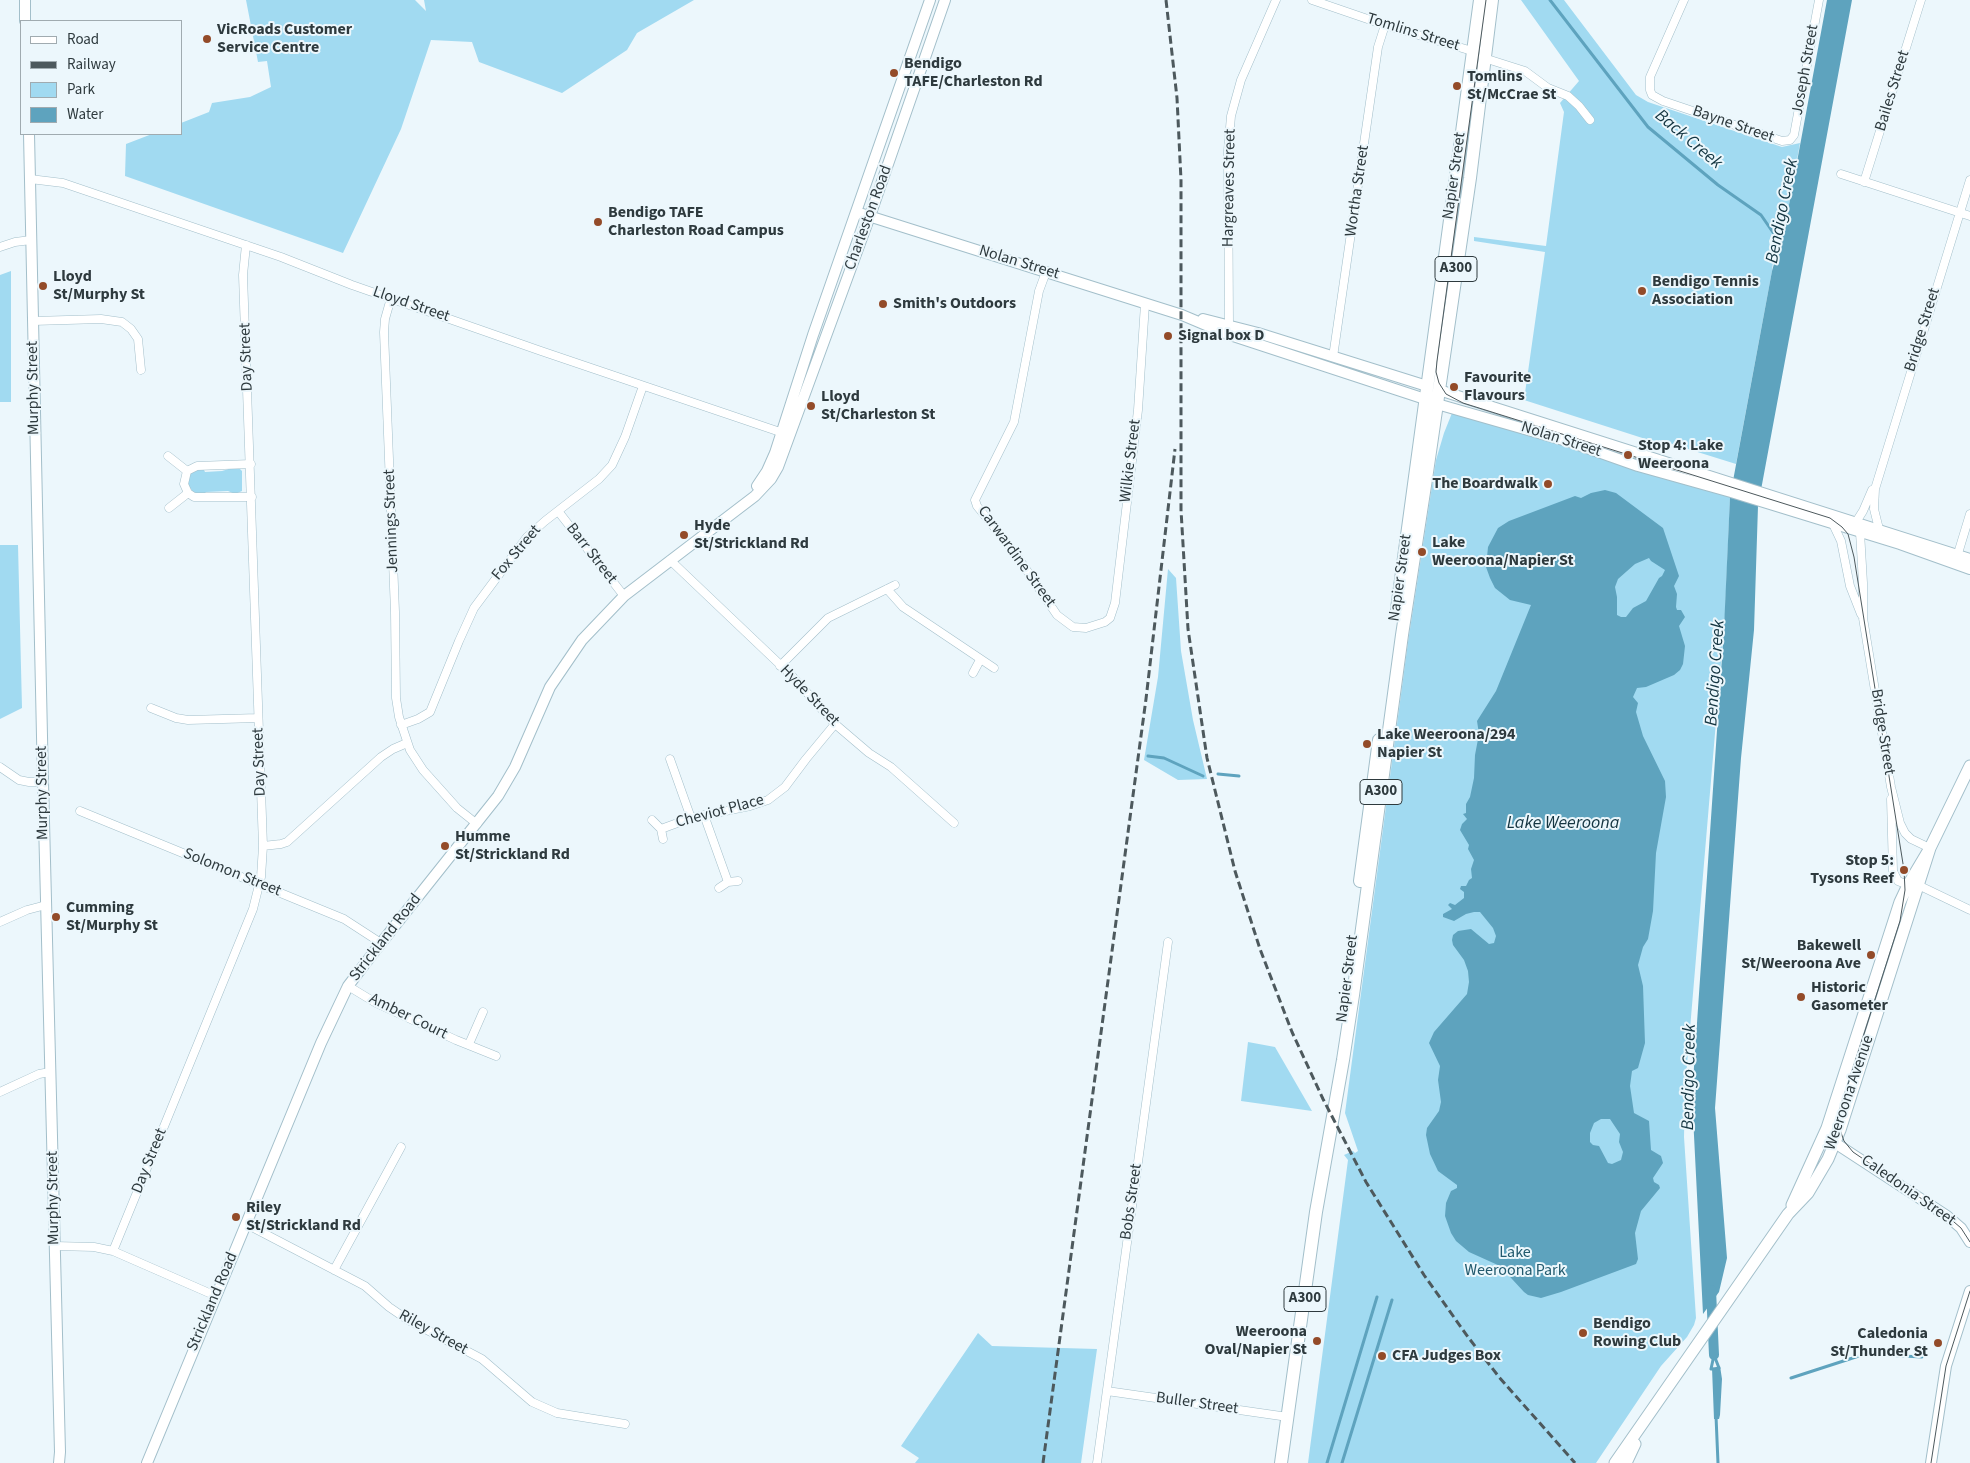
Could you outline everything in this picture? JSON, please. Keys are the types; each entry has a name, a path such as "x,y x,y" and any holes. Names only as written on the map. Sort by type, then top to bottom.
{"highway":[{"name":"A300","path":"1472,51 1480,0"},
{"name":"A300","path":"1484,58 1492,0"},
{"name":"Tomlins Street","path":"1472,51 1484,58"},
{"name":"Napier Street","path":"1282,1463 1292,1418 1316,1245 1324,1214 1330,1135 1390,690 1426,386 1472,51"},
{"name":"Napier Street","path":"1390,690 1437,404 1470,178 1484,58"},
{"name":"Nolan Street","path":"1426,386 1439,390"},
{"name":"Nolan Street","path":"1425,399 1437,404"},
{"name":"Napier Street","path":"1290,1463 1292,1418"}],"main road":[{"name":"Weeroona Avenue","path":"1788,1214 1824,1137 1896,913 1913,885 1970,766"},
{"name":"Weeroona Avenue","path":"1615,1463 1788,1214 1808,1193 1835,1142 1913,885"},
{"name":"Caledonia Street","path":"1824,1137 1835,1142"},
{"name":"Weeroona Avenue","path":"1626,1463 1647,1417"}],"street":[{"path":"25,0 25,20"},
{"name":"Charleston Road","path":"786,434 856,212 930,0"},
{"name":"Charleston Road","path":"786,434 870,216 946,0"},
{"name":"Hargreaves Street","path":"1228,329 1228,151 1231,116 1241,80 1276,0"},
{"name":"Tomlins Street","path":"1312,0 1385,25 1472,51"},
{"name":"Bayne Street","path":"1684,0 1650,78 1652,95 1663,101 1782,141 1791,139"},
{"name":"Joseph Street","path":"1791,139 1795,130 1819,0"},
{"name":"Bailes Street","path":"1864,182 1921,0"},
{"name":"Wortha Street","path":"1332,362 1378,47 1385,25"},
{"path":"1484,58 1525,71 1548,88 1568,96 1590,120"},
{"path":"883,133 897,138"},
{"name":"Murphy Street","path":"29,135 43,782 61,1463"},
{"path":"1841,174 1970,216"},
{"name":"Lloyd Street","path":"30,179 63,183 246,245 643,386 786,434"},
{"name":"Bridge Street","path":"1878,529 1873,498 1877,479 1970,180"},
{"name":"Nolan Street","path":"856,212 1332,362 1426,386"},
{"path":"0,247 15,242 31,240"},
{"name":"Day Street","path":"113,1251 253,909 260,885 263,846 243,275 246,245"},
{"name":"Carwardine Street","path":"1046,272 1039,291 1014,422 976,496 976,502 1062,620 1073,627 1086,628 1100,625 1110,618"},
{"name":"Jennings Street","path":"391,298 385,318 384,332 395,612 396,698 401,726 417,762 456,808 477,824"},
{"name":"Wilkie Street","path":"1110,618 1114,610 1118,584 1138,410 1145,304"},
{"path":"33,321 101,319 122,322 131,329 138,339 141,370"},
{"name":"Nolan Street","path":"1332,362 1425,399"},
{"name":"Fox Street","path":"401,726 430,712 459,640 481,598 527,537 599,479 612,466 625,437 643,386"},
{"name":"Nolan Street","path":"1439,390 1719,484 1859,526 1956,559 1970,559"},
{"name":"Nolan Street","path":"1437,404 1483,418 1528,428 1668,476 1719,484"},
{"name":"Strickland Road","path":"147,1463 320,1043 348,986 477,824 508,779 544,699 558,674 588,634 624,596 740,506 767,471 786,434"},
{"path":"168,456 186,471"},
{"path":"186,471 200,466 251,464"},
{"path":"186,471 184,484 188,493 197,498 252,497"},
{"name":"Bridge Street","path":"1877,479 1859,526 1863,583 1863,618 1891,787 1903,830 1911,839 1930,848"},
{"path":"169,508 188,493"},
{"name":"Nolan Street","path":"1764,497 1833,524 1878,529 1956,559 1970,569"},
{"name":"Barr Street","path":"558,512 624,596"},
{"path":"1956,559 1970,514"},
{"name":"Bridge Street","path":"1833,524 1840,537 1850,586 1863,618"},
{"name":"Hyde Street","path":"670,560 780,666 835,724 869,753 891,768 954,824"},
{"path":"780,666 828,618 891,587 903,608 994,668"},
{"path":"974,672 980,660"},
{"path":"151,708 176,718 188,720 258,718"},
{"name":"Cheviot Place","path":"662,829 691,818 762,803 774,796 785,787 806,758 835,724"},
{"path":"263,846 288,842 387,752 407,742"},
{"path":"670,759 691,818"},
{"path":"0,767 19,780 43,782"},
{"name":"Bridge Street","path":"1891,787 1890,824 1893,871 1898,881 1913,885"},
{"name":"Solomon Street","path":"80,811 349,922 381,943"},
{"path":"704,815 728,882"},
{"name":"Cheviot Place","path":"652,820 662,829 663,839"},
{"path":"719,888 728,882 738,880"},
{"path":"1913,885 1970,910"},
{"path":"0,922 27,910 46,905"},
{"name":"Bobs Street","path":"1097,1463 1168,942"},
{"name":"Amber Court","path":"348,986 376,1003 456,1040 496,1056"},
{"name":"Amber Court","path":"468,1044 483,1012"},
{"path":"0,1092 31,1077 50,1072"},
{"name":"Caledonia Street","path":"1835,1142 1967,1230 1970,1242"},
{"path":"334,1270 401,1147"},
{"name":"Riley Street","path":"246,1224 365,1286 389,1308 482,1360 532,1402 557,1413 625,1424"},
{"path":"55,1246 94,1247 113,1251 216,1296"},
{"path":"1931,1463 1946,1366 1970,1291"},
{"name":"Buller Street","path":"1107,1391 1292,1418"},
{"name":"Strickland Road","path":"142,1463 151,1451"}],"green space":[{"path":"246,0 415,0 426,11 424,0 694,0 637,33 627,50 562,93 479,62 472,42 431,40 401,129 343,253 125,176 126,144 149,135 182,135 182,123 209,112 212,103 250,97 271,87 267,61 258,62"},
{"name":"Bendigo Tennis Association","path":"1521,0 1564,0 1636,95 1648,102 1782,147 1800,143 1786,221 1777,221 1769,241 1773,261 1772,271 1736,464 1659,440 1658,443 1524,400 1545,252 1474,241 1474,237 1546,246 1564,112 1560,103 1579,81"},
{"path":"11,271 11,402 0,402 0,275"},
{"name":"Lake Weeroona Park","path":"1452,413 1539,437 1572,449 1730,497 1725,615 1685,1088 1684,1137 1696,1318 1687,1337 1661,1366 1596,1463 1308,1463 1348,1160 1344,1155 1358,1151 1345,1113 1408,642 1436,460"},
{"path":"203,468 205,472 239,468 242,471 242,491 235,494 228,491 206,492 203,495 193,492 188,485 190,474 195,470"},
{"path":"0,545 18,545 22,708 0,719"},
{"path":"1168,569 1176,578 1181,651 1193,720 1207,779 1178,780 1144,760 1158,677"},
{"path":"1248,1042 1275,1047 1312,1111 1241,1101"},
{"path":"978,1333 992,1346 1097,1349 1081,1463 915,1463 919,1458 901,1446"}],"water":[{"path":"1827,0 1852,0 1758,506 1754,630 1741,758 1715,1108 1727,1258 1719,1292 1703,1314 1692,1096 1724,628 1730,497 1772,271 1786,221"},
{"name":"Lake Weeroona","path":"1605,490 1616,493 1663,528 1679,576 1674,586 1677,594 1676,607 1677,610 1681,610 1685,617 1679,626 1685,646 1683,664 1680,670 1674,675 1646,687 1637,688 1633,697 1638,703 1636,712 1643,736 1665,781 1666,797 1656,853 1653,911 1648,939 1643,947 1638,965 1643,986 1645,1043 1638,1068 1632,1071 1630,1086 1634,1113 1649,1121 1651,1150 1661,1156 1663,1163 1653,1178 1660,1188 1641,1211 1635,1233 1638,1259 1636,1264 1541,1298 1528,1295 1500,1266 1469,1252 1456,1241 1451,1233 1445,1216 1446,1203 1451,1191 1457,1188 1457,1185 1438,1171 1430,1154 1426,1135 1427,1128 1439,1111 1441,1102 1438,1080 1440,1066 1429,1043 1434,1032 1467,994 1468,971 1464,960 1453,945 1453,935 1458,931 1471,929 1489,944 1494,943 1496,936 1493,928 1480,912 1466,914 1454,921 1443,917 1443,914 1452,909 1448,905 1450,903 1455,905 1464,898 1464,892 1460,889 1461,886 1466,886 1472,878 1471,869 1474,860 1468,849 1469,845 1460,830 1462,824 1467,819 1463,814 1466,813 1466,804 1470,797 1474,778 1475,755 1479,734 1477,721 1496,691 1531,605 1510,600 1495,588 1486,567 1488,547 1498,528 1509,521 1575,496 1581,498 1591,493","holes":["1649,558 1665,570 1662,576 1646,601 1633,608 1626,617 1617,615 1615,587 1618,579 1635,564","1601,1119 1610,1119 1620,1134 1619,1142 1623,1152 1621,1160 1612,1164 1608,1163 1599,1146 1593,1145 1590,1142 1590,1133 1594,1123"]},
{"path":"1720,1366 1722,1379 1720,1415 1719,1419 1714,1419 1712,1368"}],"waterway":[{"name":"Back Creek","path":"1550,0 1648,127 1718,185 1761,215 1781,244"},
{"path":"1148,756 1164,758 1203,776"},
{"path":"1218,774 1239,776"},
{"name":"Bendigo Creek","path":"1711,1290 1714,1355"},
{"path":"1327,1463 1377,1297"},
{"path":"1342,1463 1392,1300"},
{"path":"1791,1378 1865,1354 1922,1357"},
{"name":"Bendigo Creek","path":"1714,1355 1719,1368"},
{"name":"Bendigo Creek","path":"1714,1355 1711,1369 1714,1369"},
{"name":"Bendigo Creek","path":"1716,1416 1718,1463"}],"tram line":[{"path":"1486,0 1437,361 1436,372 1439,383 1446,394 1463,403 1830,518 1848,534 1854,557 1904,870 1905,890 1900,921 1841,1106 1839,1127 1844,1141 1853,1152 1947,1216 1961,1228 1970,1242"},
{"path":"1931,1463 1946,1366 1970,1291"}],"railway":[{"path":"1166,0 1177,98 1181,180 1181,510 1188,629 1207,758 1235,871 1260,949 1292,1032 1323,1099 1366,1182 1424,1275 1468,1337 1499,1377 1575,1463"},
{"path":"1043,1463 1146,699 1175,449"}],"place":[{"name":"VicRoads Customer Service Centre","path":"207,39"},
{"name":"Bendigo TAFE/Charleston Rd","path":"894,73"},
{"name":"Tomlins St/McCrae St","path":"1457,86"},
{"name":"Bendigo TAFE Charleston Road Campus","path":"598,222"},
{"name":"Lloyd St/Murphy St","path":"43,286"},
{"name":"Bendigo Tennis Association","path":"1642,291"},
{"name":"Smith's Outdoors","path":"883,304"},
{"name":"Signal box D","path":"1168,336"},
{"name":"Favourite Flavours","path":"1454,387"},
{"name":"Lloyd St/Charleston St","path":"811,406"},
{"name":"Stop 4: Lake Weeroona","path":"1628,455"},
{"name":"The Boardwalk","path":"1548,484"},
{"name":"Hyde St/Strickland Rd","path":"684,535"},
{"name":"Lake Weeroona/Napier St","path":"1422,552"},
{"name":"Lake Weeroona/294 Napier St","path":"1367,744"},
{"name":"Humme St/Strickland Rd","path":"445,846"},
{"name":"Stop 5: Tysons Reef","path":"1904,870"},
{"name":"Cumming St/Murphy St","path":"56,917"},
{"name":"Bakewell St/Weeroona Ave","path":"1871,955"},
{"name":"Historic Gasometer","path":"1801,997"},
{"name":"Riley St/Strickland Rd","path":"236,1217"},
{"name":"Bendigo Rowing Club","path":"1583,1333"},
{"name":"Weeroona Oval/Napier St","path":"1317,1341"},
{"name":"Caledonia St/Thunder St","path":"1938,1343"},
{"name":"CFA Judges Box","path":"1382,1356"}]}
